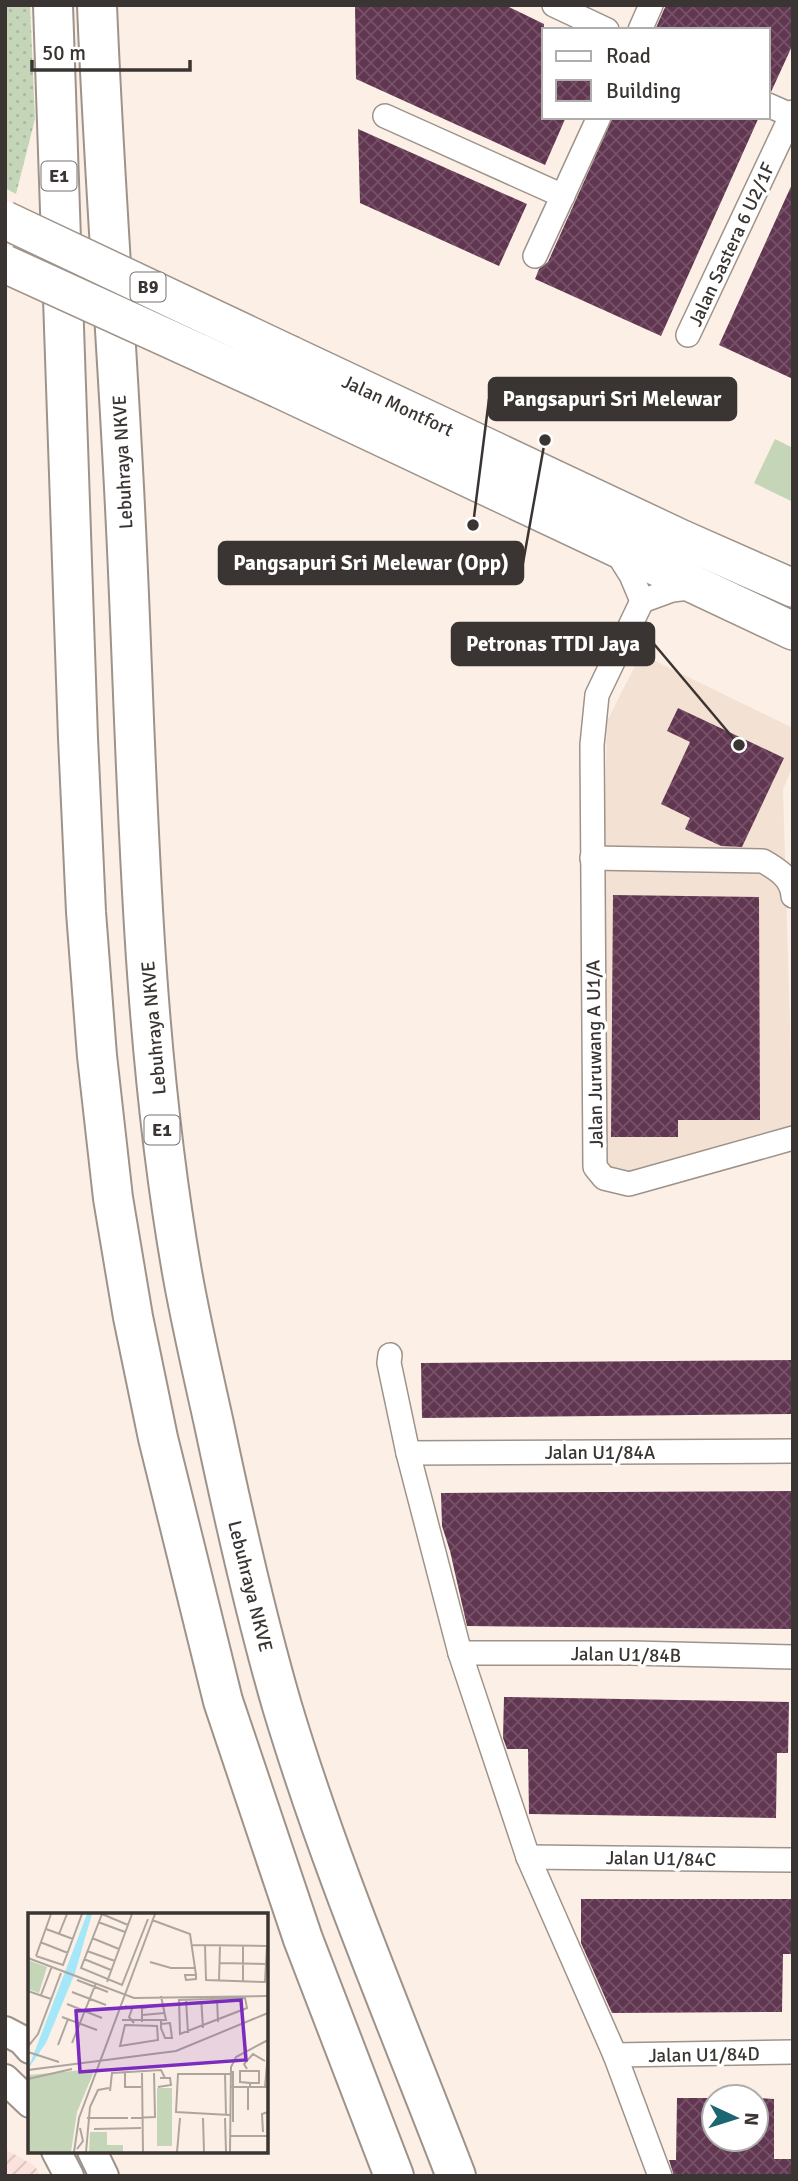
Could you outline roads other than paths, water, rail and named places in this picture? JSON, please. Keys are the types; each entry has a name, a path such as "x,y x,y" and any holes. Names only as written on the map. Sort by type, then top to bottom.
{"highway":[{"name":"E1","path":"53,5 85,886 97,1056 113,1198 133,1317 158,1438 223,1701 303,1939 394,2176"},
{"path":"98,23 112,5"},
{"name":"Lebuhraya NKVE","path":"98,23 148,975 163,1132 182,1272 233,1513 283,1707 352,1909 456,2176"}],"main road":[{"name":"Jalan Montfort","path":"5,220 669,533 793,588"},
{"name":"Jalan Montfort","path":"5,264 279,389 793,631"}],"street":[{"path":"554,5 603,28"},
{"path":"641,28 651,5"},
{"path":"770,106 792,114"},
{"name":"Jalan Sastera 6 U2/1F","path":"688,334 792,114"},
{"path":"384,116 563,196"},
{"path":"535,256 598,119"},
{"path":"612,547 631,575 642,601 672,590 697,587"},
{"name":"Jalan Juruwang A U1/A","path":"642,601 597,695 592,745 596,1167 604,1178 629,1184 793,1138"},
{"path":"592,858 763,861 782,873 793,890 793,896"},
{"path":"390,1355 389,1363 408,1453 460,1653 528,1857 615,2055 660,2176"},
{"name":"Jalan U1/84A","path":"408,1453 793,1451"},
{"name":"Jalan U1/84B","path":"460,1653 793,1657"},
{"name":"Jalan U1/84C","path":"528,1857 793,1860"},
{"path":"5,2031 22,2040 28,2047"},
{"name":"Jalan U1/84D","path":"615,2055 793,2052"},
{"path":"5,2079 28,2101"},
{"path":"57,2153 69,2176"},
{"path":"93,2153 104,2176"}],"place":[{"name":"Pangsapuri Sri Melewar (Opp)","path":"545,440"},
{"name":"Pangsapuri Sri Melewar","path":"473,525"},
{"name":"Petronas TTDI Jaya","path":"739,745"}]}
